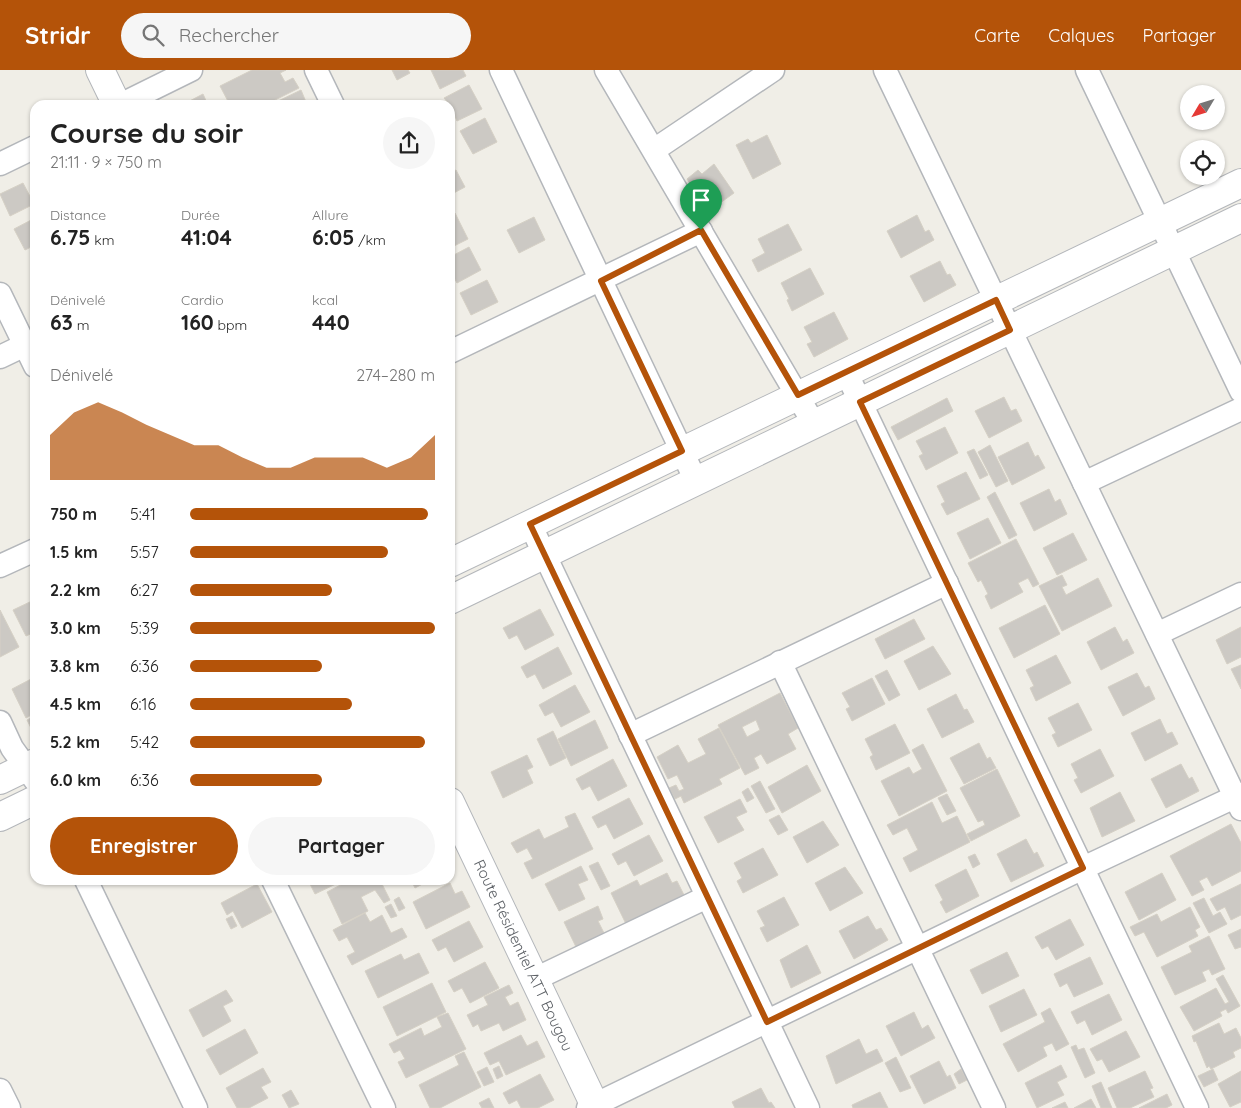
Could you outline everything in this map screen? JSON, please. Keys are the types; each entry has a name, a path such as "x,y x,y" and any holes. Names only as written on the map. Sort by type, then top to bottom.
{"street":[{"path":"100,70 116,100"},
{"path":"129,100 191,70"},
{"path":"316,70 331,100"},
{"path":"501,70 696,481"},
{"path":"606,70 814,424"},
{"path":"654,150 773,70"},
{"path":"593,1107 1083,868 1239,800 885,70"},
{"path":"1087,70 1241,392"},
{"path":"0,164 30,149"},
{"path":"455,561 1241,183"},
{"path":"455,598 1241,218"},
{"path":"455,349 601,281 701,230"},
{"path":"0,294 30,356"},
{"path":"0,357 25,345"},
{"path":"846,372 1197,1108"},
{"path":"1084,483 1241,410"},
{"path":"530,524 808,1108"},
{"path":"0,566 30,552"},
{"path":"630,735 947,583"},
{"path":"1157,634 1241,594"},
{"path":"780,662 994,1108"},
{"path":"0,722 12,748 30,768"},
{"path":"0,780 30,771"},
{"path":"0,817 30,802"},
{"name":"Route Résidentiel ATT Bougou","path":"455,812 535,979 593,1107"},
{"path":"88,885 196,1108"},
{"path":"275,885 384,1108"},
{"path":"535,979 707,897"},
{"path":"0,1090 9,1108"}],"building":[{"path":"252,70 286,70 280,73 285,82 293,78 299,88 275,100 227,100 220,86"},
{"path":"392,70 408,70 410,73 397,80"},
{"path":"431,70 463,70 466,76 440,89"},
{"path":"469,85 482,109 457,121 455,116 455,100 446,100 444,98"},
{"path":"301,90 305,100 280,100"},
{"path":"203,94 206,100 192,100"},
{"path":"485,118 497,142 473,154 460,131"},
{"path":"767,135 781,164 753,179 736,145 748,139 751,143"},
{"path":"714,164 734,193 709,211 687,179 698,170 702,174"},
{"path":"455,170 465,187 455,192"},
{"path":"23,183 30,196 30,206 10,216 0,194"},
{"path":"455,213 468,239 455,246"},
{"path":"917,215 925,232 929,230 934,240 901,258 887,231"},
{"path":"534,217 545,240 519,253 507,230"},
{"path":"30,221 30,248 25,250 14,229"},
{"path":"788,224 802,250 758,272 752,260 765,253 758,239"},
{"path":"469,247 481,270 457,283 455,279 455,254"},
{"path":"940,261 947,275 950,274 956,285 924,302 910,276"},
{"path":"810,268 824,294 792,311 787,300 789,299 781,283"},
{"path":"487,280 498,302 471,315 460,293"},
{"path":"834,312 848,339 814,357 807,344 812,342 804,327"},
{"path":"1004,397 1011,411 1016,409 1022,421 989,438 975,411"},
{"path":"947,398 953,411 898,440 891,427"},
{"path":"945,427 958,453 926,470 919,456 923,454 916,441"},
{"path":"1028,442 1035,457 1038,455 1045,468 1012,485 998,457"},
{"path":"990,445 1008,481 996,487 978,452"},
{"path":"974,449 988,475 980,479 967,452"},
{"path":"966,472 980,499 947,515 941,504 945,502 937,486"},
{"path":"1049,489 1055,502 1060,499 1067,514 1034,531 1020,503"},
{"path":"995,492 1017,535 1009,539 987,497"},
{"path":"988,518 1001,543 970,559 957,533"},
{"path":"1073,533 1087,560 1057,575 1043,548"},
{"path":"1016,539 1039,584 1033,587 1028,578 1018,583 1023,592 991,609 985,596 988,594 981,580 978,582 968,563"},
{"path":"1062,575 1067,585 1062,587 1066,595 1098,578 1112,606 1062,631 1039,586"},
{"path":"30,602 30,634 26,636 13,610"},
{"path":"1045,605 1060,634 1014,658 999,628"},
{"path":"540,609 554,635 525,650 517,635 509,639 503,628"},
{"path":"0,610 19,647 0,657"},
{"path":"914,619 925,639 885,659 875,639"},
{"path":"1115,627 1123,642 1127,639 1134,653 1101,670 1087,642"},
{"path":"1241,627 1241,657 1227,664 1216,640"},
{"path":"933,646 951,674 919,690 904,661"},
{"path":"558,647 572,674 543,689 535,674 527,678 521,667"},
{"path":"1056,655 1071,683 1036,701 1030,688 1034,686 1026,670"},
{"path":"1241,665 1241,689 1231,669"},
{"path":"887,670 900,695 889,701 875,676"},
{"path":"1137,673 1145,688 1149,686 1155,699 1123,716 1108,687"},
{"path":"872,678 885,704 852,721 846,709 850,707 842,693"},
{"path":"30,680 30,716 26,718 12,689"},
{"path":"575,685 590,712 561,727 553,712 545,716 539,705"},
{"path":"780,693 798,728 788,734 796,749 767,764 761,754 754,758 759,768 745,775 718,725","holes":["756,720 760,730 747,737 742,727"]},
{"path":"956,694 964,710 967,709 974,722 942,738 927,709"},
{"path":"1078,703 1092,730 1058,747 1052,735 1056,733 1048,718"},
{"path":"1160,719 1167,734 1172,732 1178,744 1145,761 1131,733"},
{"path":"595,720 608,748 571,766 558,739"},
{"path":"895,724 910,753 876,770 870,757 873,755 865,739"},
{"path":"719,728 740,768 719,779 722,784 684,803 681,796 675,799 669,788 676,785 679,791 684,789 677,775 668,779 657,757 678,745 688,763 706,754 698,739"},
{"path":"553,731 566,758 550,766 537,739"},
{"path":"979,743 987,759 990,757 996,768 964,784 950,758"},
{"path":"923,744 947,791 899,816 881,781 909,767 913,774 922,769 912,750"},
{"path":"1100,749 1114,776 1081,793 1074,780 1078,778 1071,764"},
{"path":"527,755 533,767 527,770 533,783 503,798 491,772"},
{"path":"613,759 627,786 598,801 590,786 582,790 576,779"},
{"path":"1181,764 1189,779 1192,777 1199,791 1166,808 1151,779"},
{"path":"807,765 821,791 782,813 768,787"},
{"path":"997,769 1020,816 971,841 967,834 985,825 983,820 978,822 960,788"},
{"path":"760,781 775,809 766,813 751,786"},
{"path":"748,788 754,798 747,802 742,792"},
{"path":"1120,792 1135,821 1102,837 1090,808"},
{"path":"947,794 956,811 947,815 938,798"},
{"path":"629,798 643,824 614,839 606,824 598,828 592,817"},
{"path":"740,799 747,812 736,817 744,830 718,843 704,817"},
{"path":"932,802 942,823 957,816 970,842 910,872 903,858 918,850 907,828 893,835 887,825"},
{"path":"575,813 593,849 532,879 524,863 533,859 527,848 517,853 511,843 539,829 544,839 569,827 565,817"},
{"path":"779,815 788,830 778,835 769,820"},
{"path":"823,821 839,845 807,863 793,837"},
{"path":"1231,824 1241,843 1241,871 1212,886 1207,877 1199,881 1204,890 1192,896 1170,856"},
{"path":"649,835 663,861 634,876 626,861 618,865 612,854"},
{"path":"1026,839 1034,854 1037,852 1044,866 1011,882 997,854"},
{"path":"763,848 778,875 743,893 737,881 742,878 734,863"},
{"path":"975,854 980,864 973,868 968,857"},
{"path":"598,862 610,886 601,890 589,866"},
{"path":"581,866 588,880 578,884 585,899 559,911 545,884"},
{"path":"845,867 863,893 830,911 815,883"},
{"path":"966,869 979,896 946,913 940,902 943,900 935,885"},
{"path":"667,873 672,883 677,881 685,897 627,926 611,893 637,880 640,886"},
{"path":"1162,873 1176,900 1139,920 1125,892"},
{"path":"1241,884 1241,915 1231,920 1225,907 1217,911 1210,899"},
{"path":"258,885 272,912 242,928 233,911 227,915 221,903"},
{"path":"310,885 334,885 315,894"},
{"path":"340,885 382,885 390,900 384,903 375,890 361,897 368,911 342,924 327,892"},
{"path":"446,885 451,885 455,894 462,891 470,907 426,929 413,902"},
{"path":"399,897 405,908 399,911 394,900"},
{"path":"784,897 799,925 767,942 760,928 765,926 757,911"},
{"path":"1204,898 1213,916 1220,912 1227,924 1209,933 1193,903"},
{"path":"391,904 397,916 391,918 385,907"},
{"path":"598,906 603,919 598,921 605,935 577,949 564,922"},
{"path":"1190,907 1200,927 1195,930 1198,936 1157,957 1144,932 1135,936 1130,927 1157,914 1161,922"},
{"path":"365,913 370,922 382,915 391,933 402,928 407,937 352,965 347,956 355,952 347,937 339,941 333,930"},
{"path":"232,916 237,926 231,929 226,919"},
{"path":"868,916 876,930 881,928 888,940 854,959 839,931"},
{"path":"1070,919 1084,945 1056,960 1048,946 1042,949 1035,937"},
{"path":"469,921 483,947 454,962 446,947 438,951 432,940"},
{"path":"1241,929 1241,947 1235,949 1228,935"},
{"path":"1209,936 1225,969 1212,975 1209,969 1202,972 1206,981 1175,995 1161,967 1192,952 1189,946"},
{"path":"807,945 821,973 791,988 780,960"},
{"path":"1007,952 1019,976 982,994 970,970"},
{"path":"419,953 429,973 378,998 365,971 401,954 404,960"},
{"path":"1090,957 1103,984 1074,997 1067,983 1060,987 1054,974"},
{"path":"485,962 499,988 470,1003 462,988 454,992 448,981"},
{"path":"1223,975 1240,1006 1228,1013 1226,1009 1220,1012 1222,1016 1194,1031 1180,1007 1216,988 1225,1004 1229,1002 1216,979"},
{"path":"432,983 446,1012 397,1036 383,1007"},
{"path":"509,985 513,993 505,997 510,1006 518,1002 526,1020 503,1031 499,1023 481,1031 478,1024 473,1027 467,1015 488,1005 484,997"},
{"path":"1024,989 1037,1015 1001,1032 989,1006"},
{"path":"226,990 233,1001 223,1006 231,1021 203,1037 189,1010"},
{"path":"1109,994 1122,1020 1092,1035 1085,1020 1077,1024 1071,1012"},
{"path":"1050,1008 1069,1044 1056,1051 1052,1043 1043,1047 1047,1056 1018,1072 1003,1044 1045,1022 1041,1013"},
{"path":"914,1012 922,1029 928,1025 935,1038 901,1056 886,1026"},
{"path":"448,1013 466,1049 406,1078 398,1062 405,1059 400,1050 394,1053 389,1044 421,1028 424,1036 442,1027 437,1017"},
{"path":"1219,1023 1224,1034 1236,1028 1241,1038 1241,1048 1233,1052 1235,1057 1211,1069 1209,1066 1207,1068 1192,1036"},
{"path":"245,1029 258,1053 220,1075 206,1050"},
{"path":"1126,1031 1140,1057 1109,1072 1102,1059 1097,1061 1090,1049"},
{"path":"521,1035 527,1046 537,1041 545,1057 506,1075 499,1061 490,1065 484,1053"},
{"path":"859,1039 866,1054 877,1049 883,1061 836,1084 826,1056"},
{"path":"1076,1045 1078,1050 1084,1048 1095,1073 1085,1078 1071,1047"},
{"path":"464,1052 481,1087 440,1108 430,1108 419,1085 459,1065 455,1056"},
{"path":"896,1057 911,1088 900,1092 885,1063"},
{"path":"939,1061 947,1077 950,1075 956,1088 924,1104 910,1076"},
{"path":"1061,1065 1067,1077 1057,1082 1064,1095 1037,1108 1025,1083"},
{"path":"499,1066 503,1076 497,1079 493,1069"},
{"path":"487,1067 494,1082 484,1086 477,1072"},
{"path":"263,1068 271,1082 261,1087 268,1098 249,1108 237,1108 226,1088"},
{"path":"961,1069 967,1080 959,1084 954,1074"},
{"path":"1213,1069 1218,1080 1204,1087 1198,1076"},
{"path":"1145,1071 1153,1088 1150,1089 1154,1097 1130,1108 1117,1108 1108,1088"},
{"path":"1241,1071 1241,1102 1230,1107 1218,1084"},
{"path":"540,1074 554,1100 538,1108 521,1108 517,1100 509,1104 503,1093"},
{"path":"1101,1082 1112,1108 1101,1108 1092,1086"},
{"path":"761,1088 769,1103 771,1102 775,1108 735,1108 732,1102"},
{"path":"291,1090 299,1104 289,1108 282,1095"},
{"path":"880,1092 888,1108 853,1108 852,1105"},
{"path":"1167,1094 1172,1105 1166,1108 1139,1108"},
{"path":"489,1098 494,1108 482,1108 479,1103"},
{"path":"1091,1099 1096,1108 1074,1108"},
{"path":"1065,1102 1068,1108 1052,1108"}],"route":[{"path":"701,230 798,395 996,300 1010,330 860,402 1083,868 767,1022 530,524 682,451 601,281 701,230"}]}
